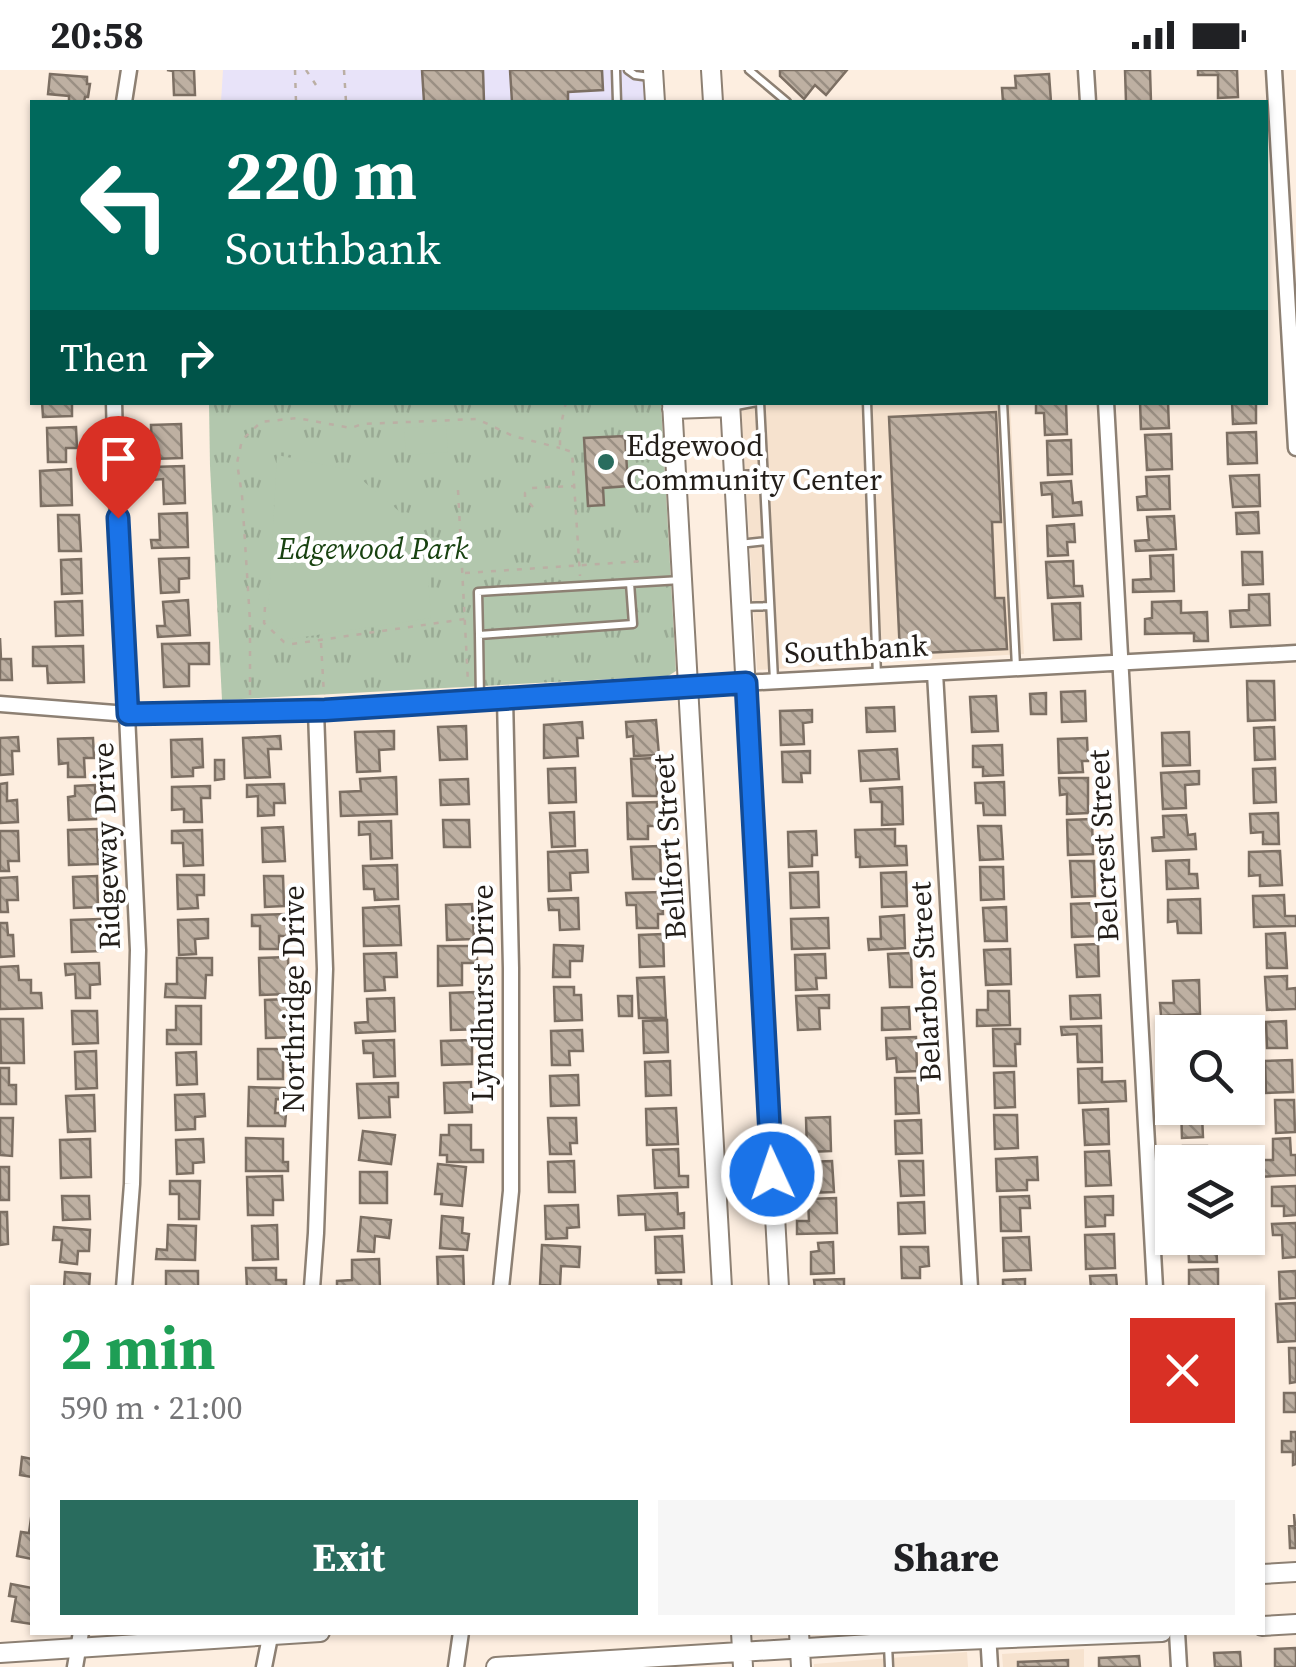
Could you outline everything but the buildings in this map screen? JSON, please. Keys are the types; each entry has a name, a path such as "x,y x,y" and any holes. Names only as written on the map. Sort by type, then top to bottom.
{"main road":[{"path":"711,70 713,100"},
{"path":"653,74 655,100"},
{"path":"672,406 730,405 779,1285"},
{"name":"Bellfort Street","path":"672,406 722,1285"},
{"path":"1265,1574 1296,1572"},
{"path":"1265,1626 1296,1624"},
{"path":"0,1653 258,1635"},
{"path":"496,1667 699,1661 743,1650 1032,1635"}],"street":[{"path":"124,100 128,70"},
{"path":"1086,70 1088,100"},
{"path":"1274,70 1296,448"},
{"name":"Ridgeway Drive","path":"114,405 138,950 132,1184 124,1285"},
{"name":"Belcrest Street","path":"1106,405 1155,1285"},
{"name":"Southbank","path":"0,704 128,714 321,710 1296,653"},
{"name":"Belarbor Street","path":"934,672 970,1285"},
{"name":"Lyndhurst Drive","path":"501,1285 511,1172 511,968 504,698"},
{"name":"Northridge Drive","path":"312,1285 325,969 321,710"},
{"path":"264,1667 271,1635"},
{"path":"456,1667 461,1635"},
{"path":"1177,1635 1179,1667"},
{"path":"988,1636 990,1667"}],"lane":[{"path":"616,70 617,100"},
{"path":"628,70 635,75 653,74"},
{"path":"750,70 785,100"},
{"path":"758,405 774,682"},
{"path":"867,405 877,676"},
{"path":"1003,405 1016,668"},
{"path":"734,475 764,474"},
{"path":"738,544 767,542"},
{"path":"474,700 478,592 682,580"},
{"path":"479,635 633,624 630,583"},
{"path":"741,607 770,606"},
{"path":"888,1644 888,1667"}],"path":[{"path":"294,70 296,100"},
{"path":"306,70 316,86"},
{"path":"344,70 346,100"},
{"path":"560,448 565,405"},
{"path":"250,712 250,621 242,495 236,463 242,440 262,422 297,418 351,428 362,424 477,419 514,436 572,452 580,587"},
{"path":"631,482 677,480"},
{"path":"533,507 525,498 531,488 574,486"},
{"path":"458,490 464,619 474,700"},
{"path":"462,573 644,561"},
{"path":"265,607 264,622 284,642 292,644 464,619"},
{"path":"321,641 321,710"}],"shaded area":[{"path":"223,70 646,70 648,100 221,100"},
{"path":"741,405 1010,405 1024,654 757,670"},
{"path":"1084,1649 1084,1667 1003,1667 1002,1654"},
{"path":"967,1652 968,1667 814,1667 814,1664"}],"green space":[{"name":"Edgewood Park","path":"209,405 661,405 676,671 668,676 222,700"},
{"path":"446,425 448,452 406,455 404,428"},
{"path":"277,455 350,470 425,533 431,618 290,639 281,635 268,616"}],"place":[{"name":"Edgewood Community Center","path":"606,462"}],"route":[{"path":"118,518 128,714 325,710 746,683 772,1174"}]}
